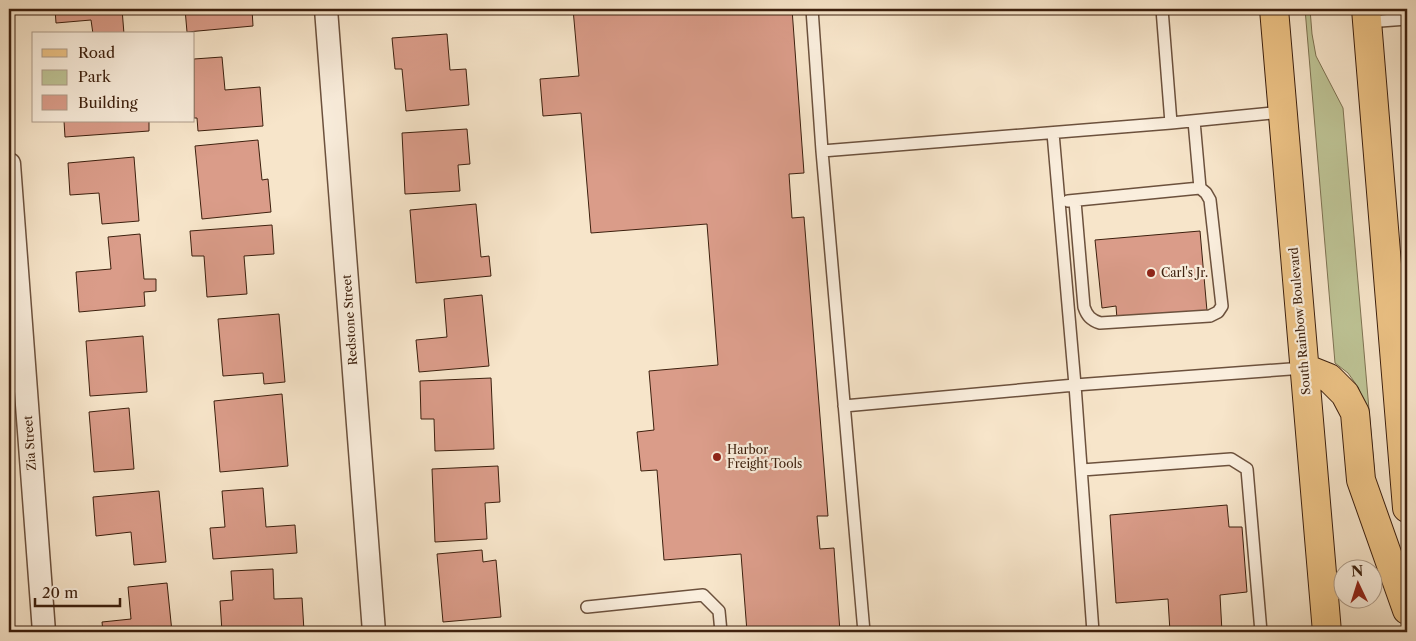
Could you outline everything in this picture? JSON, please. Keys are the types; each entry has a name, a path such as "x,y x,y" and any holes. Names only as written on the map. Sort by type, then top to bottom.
{"main road":[{"name":"South Rainbow Boulevard","path":"1274,9 1327,632"},
{"path":"1367,15 1400,327 1407,508"},
{"path":"1304,368 1329,378 1345,394 1355,413 1361,480 1407,610"}],"street":[{"name":"Redstone Street","path":"326,9 374,632"},
{"name":"Zia Street","path":"9,164 14,292 44,632"}],"lane":[{"path":"812,9 822,151 864,632"},
{"path":"1162,9 1171,123"},
{"path":"1367,15 1407,19"},
{"path":"822,151 1171,123 1282,112"},
{"path":"1076,201 1084,307 1086,314 1092,320 1100,323 1210,316 1218,312 1222,306 1210,200 1200,188 1194,121"},
{"path":"1053,133 1094,632"},
{"path":"1059,202 1200,188"},
{"path":"1067,288 1082,287"},
{"path":"844,406 1075,385 1304,368"},
{"path":"1082,470 1231,459 1247,469 1260,632"},
{"path":"587,607 702,595 719,610 721,632"}],"green space":[{"path":"1305,9 1310,9 1316,56 1343,108 1375,479 1373,482 1365,405 1358,387 1348,373 1335,363"}],"building":[{"path":"55,9 122,9 124,32 93,32 91,20 56,23"},
{"path":"185,9 252,9 253,26 187,32"},
{"path":"393,9 451,9 393,14"},
{"path":"573,9 792,9 804,173 789,174 792,218 804,217 828,516 817,516 820,549 834,548 840,632 747,632 741,554 664,560 657,470 641,471 637,432 654,430 649,371 718,365 707,224 591,233 581,113 543,116 540,79 579,76"},
{"path":"447,34 450,70 466,69 469,105 406,111 402,69 395,69 392,38"},
{"path":"222,57 225,90 260,87 263,126 198,131 197,118 195,118 195,59"},
{"path":"64,122 149,122 149,131 65,137"},
{"path":"467,129 470,164 458,165 460,191 405,194 402,133"},
{"path":"258,140 262,180 268,179 271,212 202,219 195,146"},
{"path":"134,157 139,221 102,224 99,193 70,195 68,163"},
{"path":"476,204 481,257 489,256 491,276 416,283 410,210"},
{"path":"272,225 274,254 244,256 247,294 207,297 204,256 192,256 190,231"},
{"name":"Carl's Jr.","path":"1200,231 1207,311 1117,319 1116,306 1102,308 1095,240"},
{"path":"140,234 144,279 156,279 156,291 144,292 145,306 79,312 76,272 111,269 108,237"},
{"path":"482,295 489,366 419,372 416,340 447,337 444,299"},
{"path":"279,314 285,382 264,384 263,373 223,376 218,319"},
{"path":"143,336 147,392 90,396 86,341"},
{"path":"491,378 494,449 435,451 434,419 421,419 420,381"},
{"path":"282,394 288,466 220,472 214,401"},
{"path":"129,408 134,469 94,472 89,412"},
{"path":"498,466 500,502 485,503 487,539 435,542 432,469"},
{"path":"263,488 266,527 295,525 297,553 213,559 210,528 225,527 222,491"},
{"path":"159,491 166,562 134,565 131,532 96,536 93,497"},
{"path":"1227,505 1229,527 1242,527 1247,592 1220,595 1222,632 1170,632 1168,599 1116,603 1110,515"},
{"path":"482,550 483,562 496,560 501,617 443,622 437,554"},
{"path":"273,569 274,599 302,598 304,631 222,632 220,601 233,600 231,571"},
{"path":"167,583 172,632 103,632 102,622 131,619 128,587"}],"place":[{"name":"Carl's Jr.","path":"1151,273"},
{"name":"Harbor Freight Tools","path":"717,457"}]}
